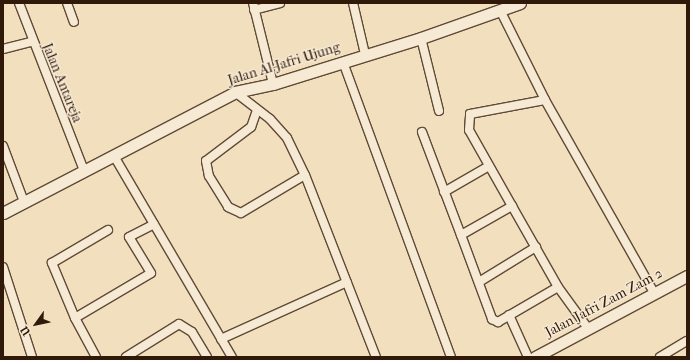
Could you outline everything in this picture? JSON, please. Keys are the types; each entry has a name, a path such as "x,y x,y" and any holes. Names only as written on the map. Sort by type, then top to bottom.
{"street":[{"name":"Jalan Antareja","path":"19,3 32,42 84,171"},
{"path":"67,3 74,22"},
{"path":"273,84 254,6 280,3"},
{"path":"353,3 365,54"},
{"name":"Jalan Al-Jafri Ujung","path":"3,213 235,92 273,84 365,54 421,38 520,3"},
{"path":"500,10 545,100 654,293"},
{"path":"421,38 439,111"},
{"path":"3,49 32,42"},
{"path":"342,62 451,357"},
{"path":"235,92 287,138 305,175 376,357"},
{"path":"545,100 470,114 468,130 558,287 587,327"},
{"path":"257,110 246,132 206,161 209,176 228,207 241,213 305,175"},
{"path":"422,132 493,321 509,315 558,287"},
{"path":"3,146 24,202"},
{"path":"114,156 232,357"},
{"path":"444,192 489,166"},
{"path":"461,235 512,206"},
{"path":"75,318 151,273 130,237 154,224"},
{"path":"96,357 75,318 52,263 108,230"},
{"path":"479,282 536,248"},
{"path":"3,268 32,357"},
{"name":"Jalan Jafri Zam Zam 2","path":"535,357 587,327 687,276"},
{"path":"221,339 347,282"},
{"path":"509,315 528,357"},
{"path":"126,357 179,324 192,332 207,357"},
{"path":"660,357 687,341"}]}
